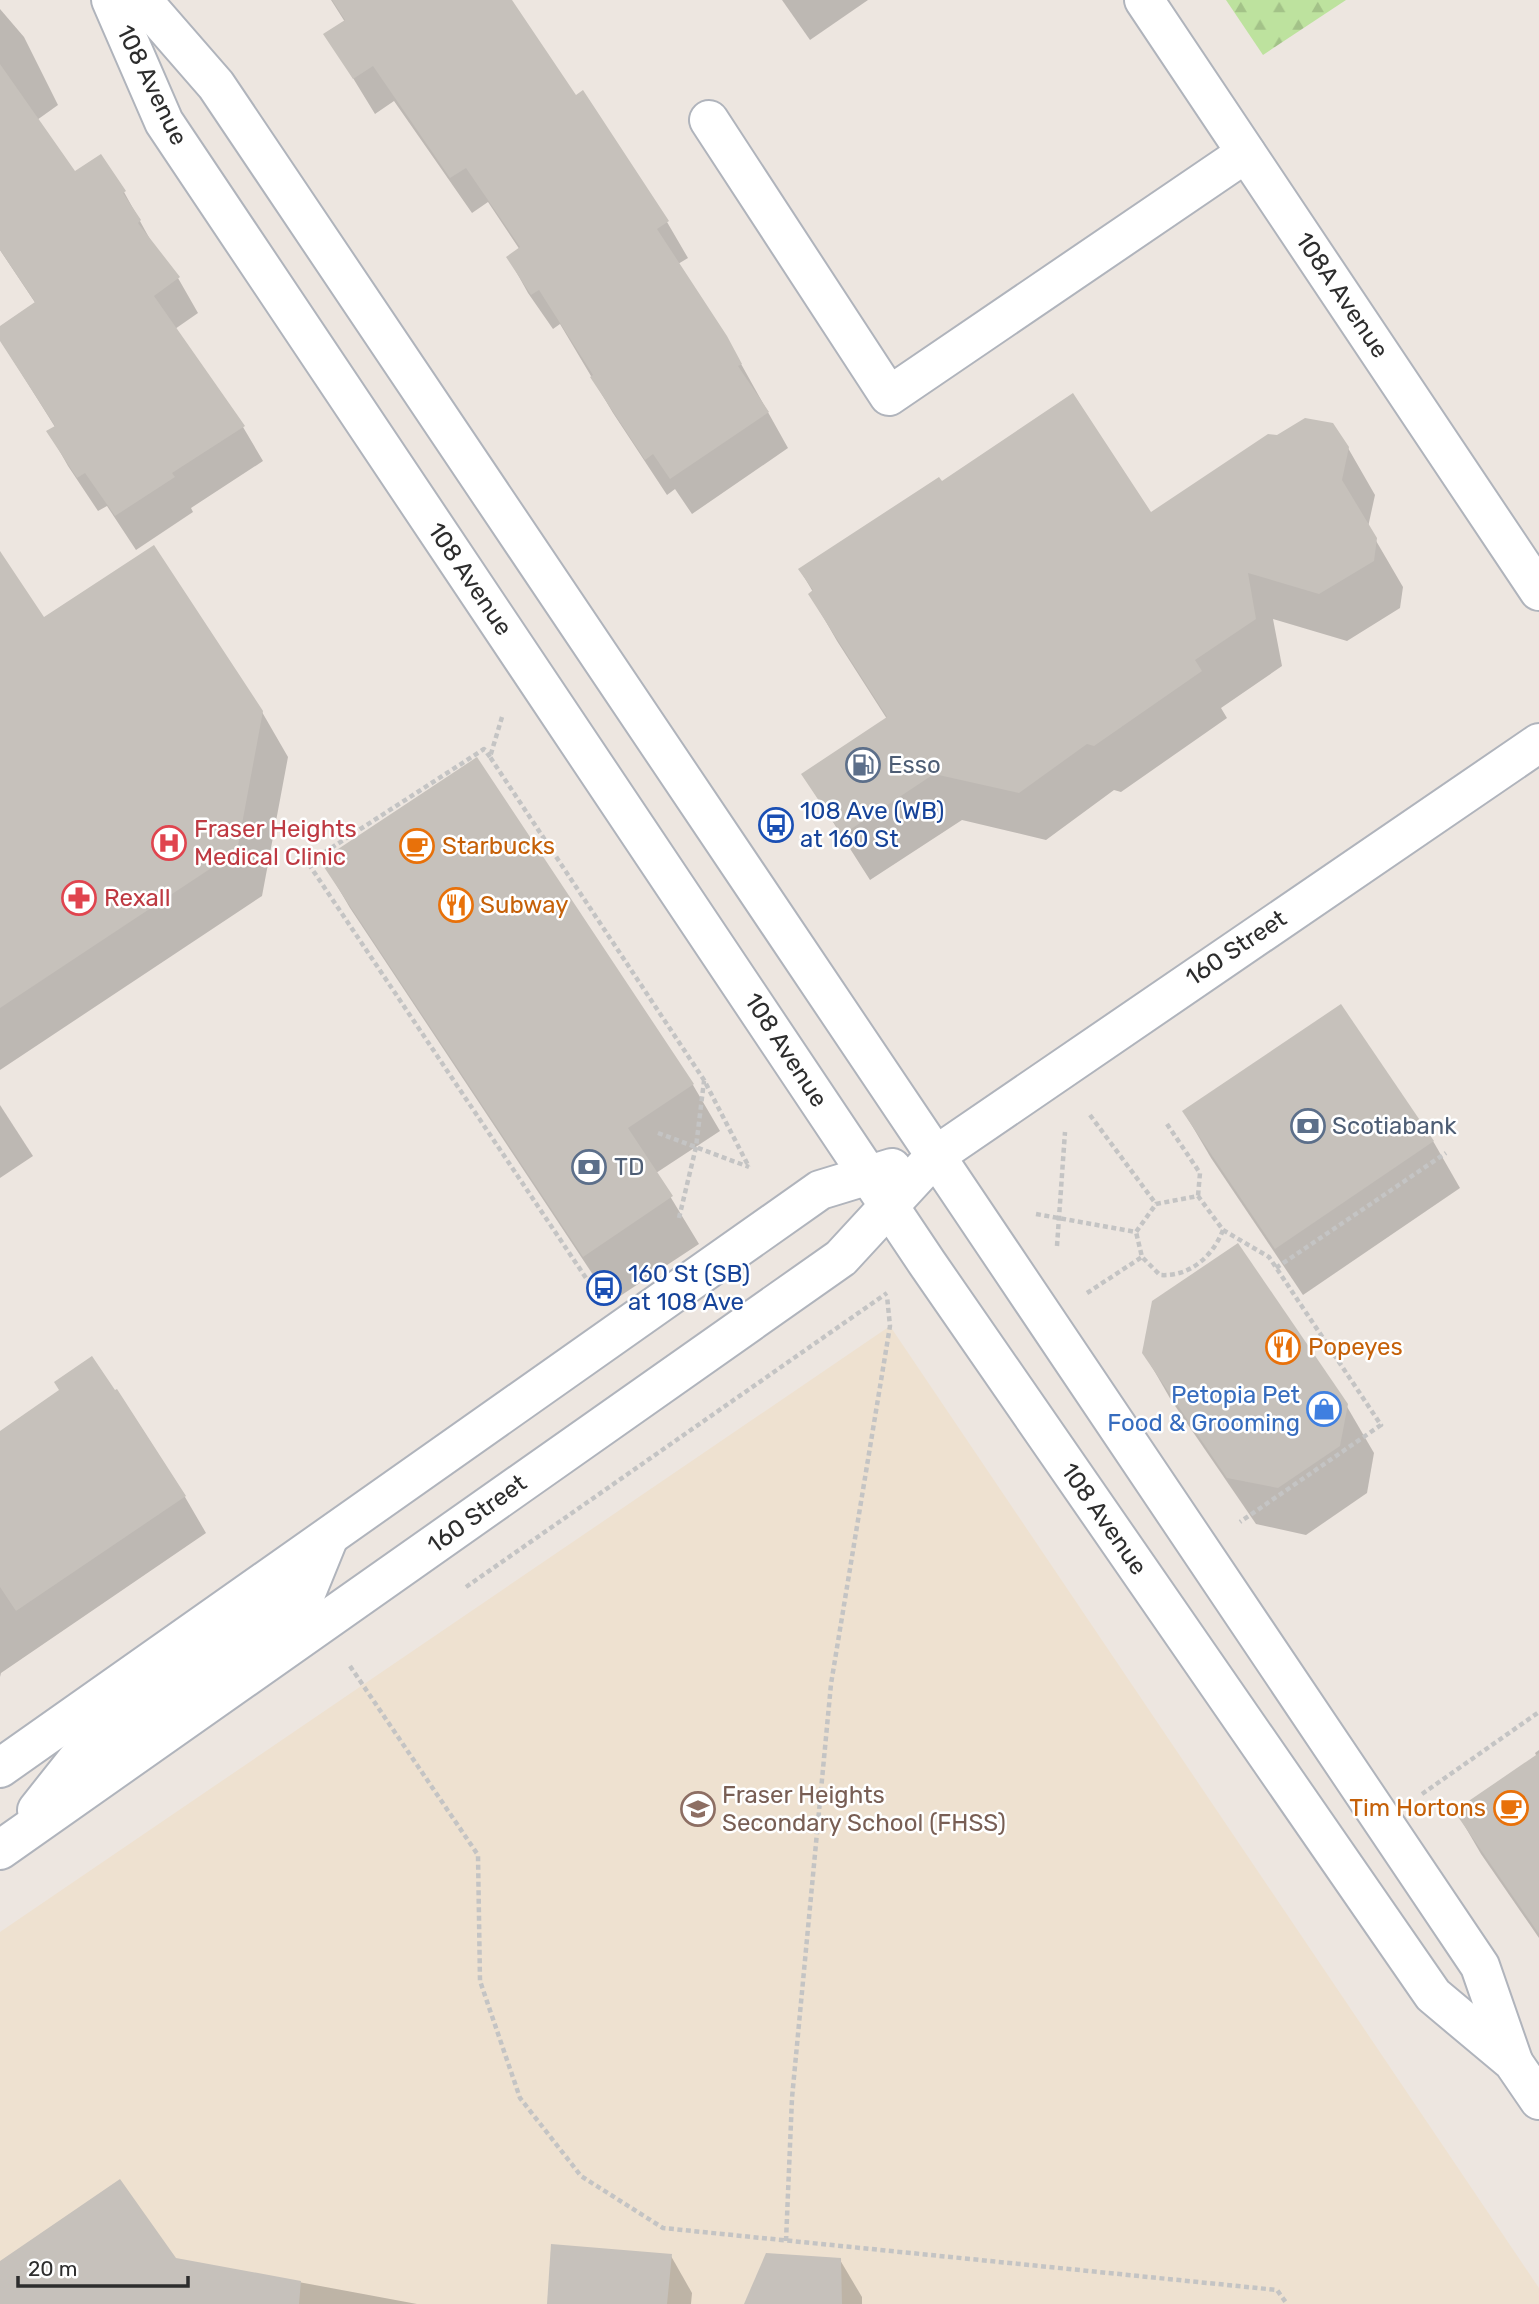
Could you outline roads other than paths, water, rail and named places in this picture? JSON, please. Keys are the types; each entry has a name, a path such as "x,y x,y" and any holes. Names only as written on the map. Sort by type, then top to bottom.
{"street":[{"name":"108 Avenue","path":"111,0 164,122 890,1208 1433,1995 1513,2062"},
{"name":"108 Avenue","path":"142,0 216,85 1480,1966 1513,2062 1539,2100"},
{"name":"108A Avenue","path":"1144,0 1539,591"},
{"path":"709,120 889,396 1246,153"},
{"name":"160 Street","path":"6,1846 842,1258 935,1156 1539,743"},
{"name":"160 Street","path":"0,1769 820,1189 935,1156"},
{"path":"6,1846 83,1752 304,1598 328,1539"}],"place":[{"name":"Esso","path":"863,765"},
{"name":"108 Ave (WB) at 160 St","path":"776,825"},
{"name":"Fraser Heights Medical Clinic","path":"169,843"},
{"name":"Starbucks","path":"417,846"},
{"name":"Rexall","path":"79,898"},
{"name":"Subway","path":"456,905"},
{"name":"Scotiabank","path":"1308,1126"},
{"name":"TD","path":"589,1167"},
{"name":"160 St (SB) at 108 Ave","path":"604,1288"},
{"name":"Popeyes","path":"1283,1347"},
{"name":"Petopia Pet Food & Grooming","path":"1324,1409"},
{"name":"Tim Hortons","path":"1511,1808"},
{"name":"Fraser Heights Secondary School (FHSS)","path":"698,1809"}]}
